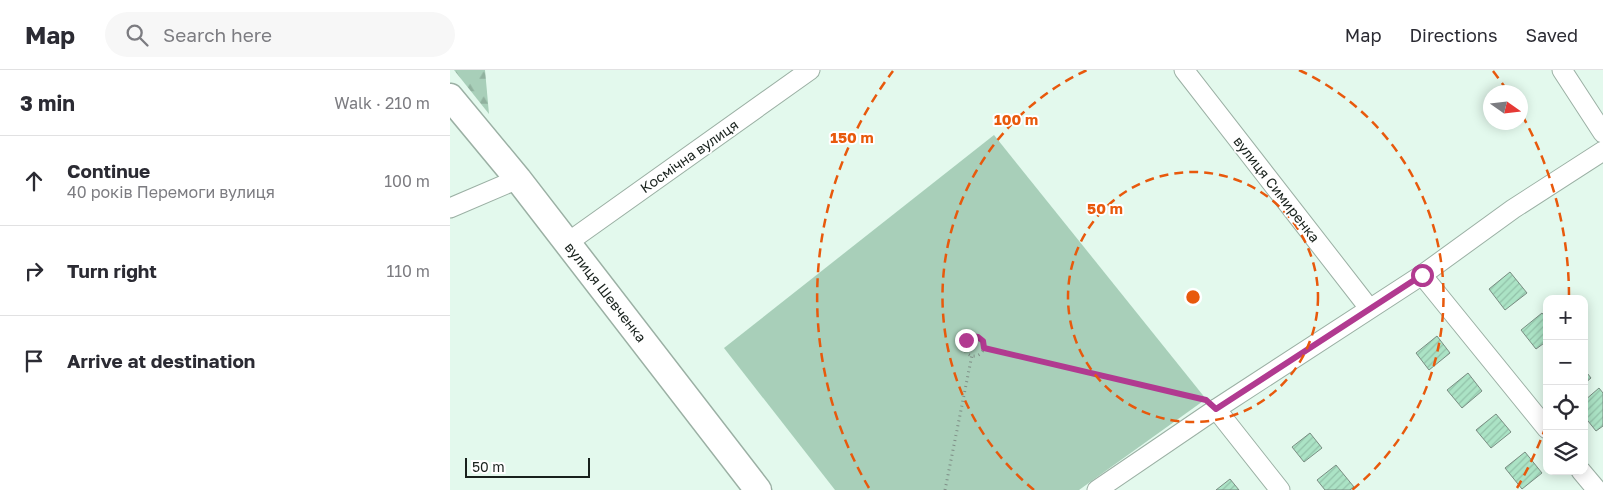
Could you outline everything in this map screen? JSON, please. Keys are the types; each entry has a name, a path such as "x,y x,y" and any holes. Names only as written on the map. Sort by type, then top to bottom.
{"street":[{"name":"Космічна вулиця","path":"567,243 810,70"},
{"name":"вулиця Симиренка","path":"1184,70 1369,308"},
{"path":"1562,70 1603,133"},
{"name":"вулиця Шевченка","path":"450,97 518,179 758,490"},
{"path":"1097,490 1216,409 1422,275 1513,209 1603,150"},
{"path":"450,208 518,179"},
{"path":"1422,275 1543,424"},
{"path":"1216,409 1280,490"},
{"path":"1584,475 1597,490"}],"path":[{"path":"978,337 983,341 984,348 980,353 972,355 967,352 964,346 968,338 978,337"},
{"path":"984,348 1206,400 1216,409"},
{"path":"945,490 972,355"}],"green space":[{"path":"454,70 485,70 489,114"},
{"path":"994,135 1206,399 1079,490 835,490 724,348"}],"building":[{"path":"1510,272 1527,293 1505,310 1489,289"},
{"path":"1542,313 1543,314 1543,344 1536,349 1521,330"},
{"path":"1437,336 1450,353 1429,370 1416,353"},
{"path":"1468,373 1482,391 1462,408 1447,390"},
{"path":"1599,388 1603,393 1603,426 1596,431 1588,421 1588,398"},
{"path":"1496,414 1511,432 1491,448 1476,430"},
{"path":"1310,433 1322,448 1304,462 1292,447"},
{"path":"1525,452 1542,473 1522,489 1505,468"},
{"path":"1336,465 1354,487 1350,490 1325,490 1317,480"},
{"path":"1230,479 1239,490 1216,490"}],"route":[{"path":"966,340 971,336 975,336 983,341 984,348 1206,400 1216,409 1422,275"}]}
